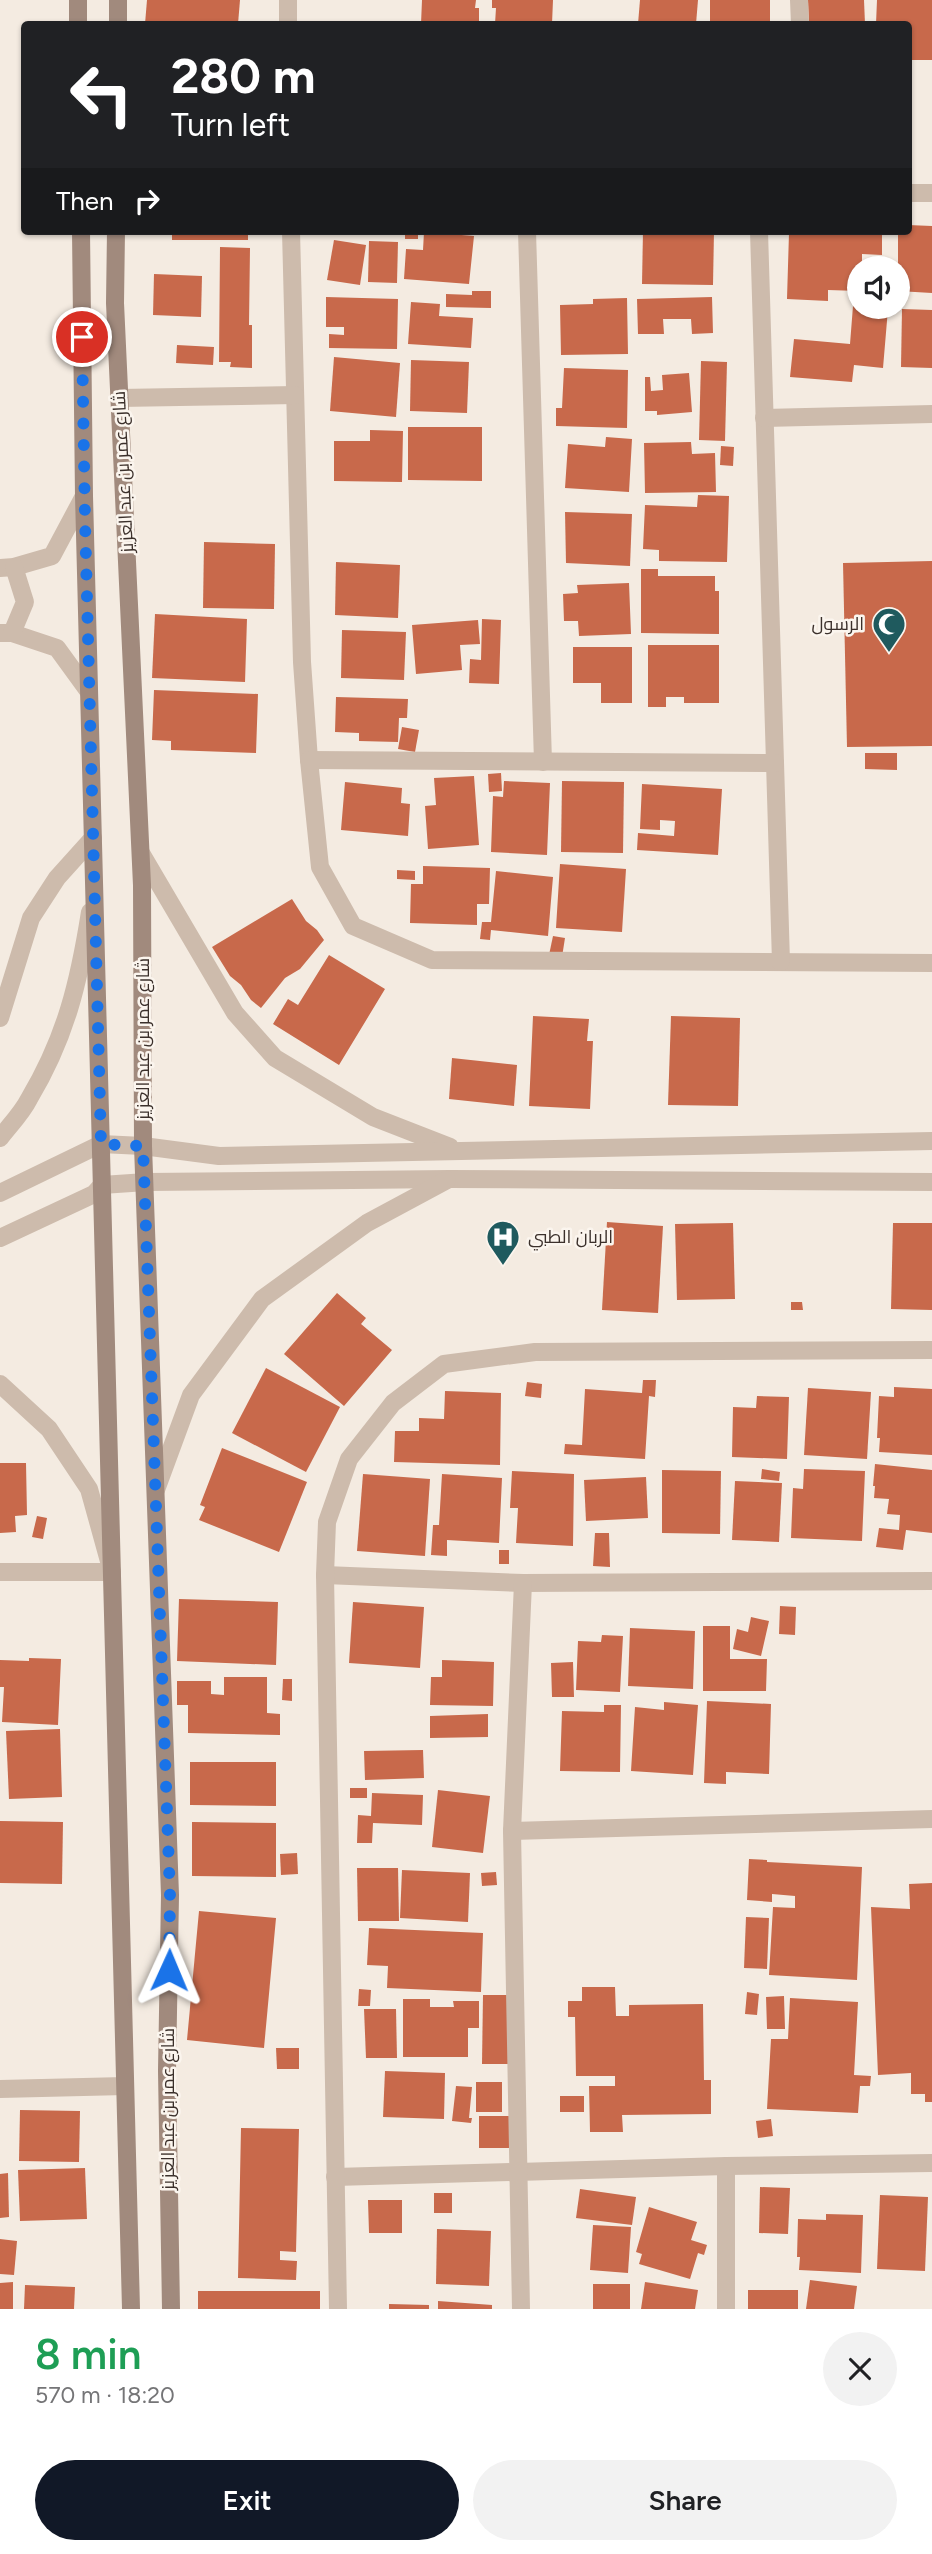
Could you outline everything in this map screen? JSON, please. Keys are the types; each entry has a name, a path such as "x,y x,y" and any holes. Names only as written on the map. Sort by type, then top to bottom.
{"main road":[{"path":"78,0 78,21"},
{"path":"118,0 118,21"},
{"name":"شارع عمر بن عبد العزيز","path":"81,235 84,496 131,2309"},
{"name":"شارع عمر بن عبد العزيز","path":"116,235 115,303 141,853 143,1146 170,1895 167,2071 171,2309"}],"street":[{"path":"288,0 288,21"},
{"path":"799,0 800,21"},
{"path":"912,193 932,193"},
{"path":"291,235 302,662 309,760 320,867 353,926 432,960 932,963"},
{"path":"527,235 543,762"},
{"path":"759,235 781,962"},
{"path":"119,398 295,395"},
{"path":"764,418 932,414"},
{"path":"84,496 52,556 7,568 25,603 6,633 57,648 89,692"},
{"path":"309,760 775,763"},
{"path":"0,1018 31,918 57,878 93,838"},
{"path":"141,853 235,1013 275,1058 373,1117 460,1151"},
{"path":"0,1138 29,1101 61,1037 80,973 94,884"},
{"path":"0,1194 101,1144 143,1146 219,1156 932,1141"},
{"path":"0,1238 94,1194 102,1185 146,1182 450,1179 932,1181"},
{"path":"156,1490 191,1395 262,1299 367,1223 450,1179"},
{"path":"338,2309 325,1575 327,1522 349,1460 393,1403 444,1364 535,1352 932,1350"},
{"path":"0,1384 49,1429 89,1489 112,1572 0,1572"},
{"path":"325,1575 523,1583 932,1581"},
{"path":"522,2309 512,1831 523,1583"},
{"path":"512,1831 932,1819"},
{"path":"0,2089 125,2086"},
{"path":"335,2178 726,2166 932,2163"},
{"path":"726,2166 726,2309"}],"building":[{"path":"147,0 240,0 238,21 145,21"},
{"path":"422,0 476,0 475,8 479,8 479,21 421,21"},
{"path":"492,0 553,0 552,21 495,21 496,8 492,8"},
{"path":"640,0 698,0 696,21 638,21"},
{"path":"710,0 770,0 770,21 710,21"},
{"path":"808,0 864,0 865,21 809,21"},
{"path":"877,0 932,0 932,60 912,60 912,21 876,21"},
{"path":"912,225 932,226 932,293 910,292 910,256 898,256 898,235 912,235"},
{"path":"172,235 248,235 248,240 172,240"},
{"path":"405,235 418,235 418,239 405,239"},
{"path":"424,235 474,236 469,284 404,279 406,249 423,250"},
{"path":"643,235 714,235 713,285 642,284"},
{"path":"789,235 882,235 882,255 847,256 847,291 828,290 828,301 787,299"},
{"path":"334,240 366,245 360,285 327,280"},
{"path":"369,241 398,242 397,283 368,282"},
{"path":"220,247 250,248 249,325 252,325 252,368 230,367 231,362 219,362"},
{"path":"154,274 202,276 201,317 153,315"},
{"path":"472,291 491,291 491,308 446,307 446,294 472,295"},
{"path":"326,297 398,299 397,349 329,348 329,334 344,335 344,327 326,327"},
{"path":"712,297 713,333 692,334 691,319 663,319 664,334 638,334 637,299"},
{"path":"627,298 628,354 561,355 560,305 593,304 593,299"},
{"path":"411,302 440,304 439,316 473,318 471,348 408,344"},
{"path":"910,309 932,310 932,368 901,367 902,319 910,319"},
{"path":"852,319 887,319 883,368 854,365 852,382 790,377 794,339 850,344"},
{"path":"177,345 214,347 213,365 176,363"},
{"path":"334,357 400,363 396,417 330,411"},
{"path":"411,360 469,362 467,413 410,411"},
{"path":"701,361 727,362 725,441 699,440"},
{"path":"564,368 628,370 627,428 556,426 556,408 562,408"},
{"path":"689,373 692,412 657,415 657,411 645,411 645,377 650,377 651,391 663,390 662,375"},
{"path":"408,427 482,427 482,481 408,480"},
{"path":"370,430 403,431 402,482 334,481 334,441 370,441"},
{"path":"606,437 632,439 629,492 565,488 568,444 605,447"},
{"path":"691,442 692,454 715,453 716,492 645,493 644,443"},
{"path":"721,446 734,447 733,466 720,465"},
{"path":"698,495 729,496 727,562 659,561 659,550 643,549 645,505 697,507"},
{"path":"565,512 632,514 630,566 566,563"},
{"path":"204,542 275,544 274,609 203,608"},
{"name":"الرسول","path":"932,561 932,746 847,747 843,563"},
{"path":"336,562 400,565 398,618 335,615"},
{"path":"641,569 658,569 658,576 715,576 715,591 719,591 719,634 641,633"},
{"path":"629,583 631,634 579,636 578,621 564,621 563,594 578,593 577,585"},
{"path":"155,614 247,619 245,682 152,678"},
{"path":"482,619 501,620 499,684 469,683 470,659 481,660"},
{"path":"478,620 480,644 460,645 462,670 416,674 412,625"},
{"path":"342,630 406,632 404,680 341,678"},
{"path":"648,645 719,645 719,703 684,703 684,697 666,697 666,707 648,707"},
{"path":"573,647 632,647 632,703 601,703 601,683 573,683"},
{"path":"154,690 258,694 256,753 171,750 171,741 152,740"},
{"path":"336,697 408,699 407,718 399,718 398,742 359,741 359,733 335,732"},
{"path":"402,727 419,730 415,752 398,749"},
{"path":"865,753 897,753 897,770 865,769"},
{"path":"501,773 502,791 489,792 488,774"},
{"path":"474,776 479,845 428,849 425,806 436,805 434,778"},
{"path":"504,781 550,783 547,855 491,852 493,796 503,797"},
{"path":"562,781 624,782 623,853 561,852"},
{"path":"345,782 402,788 401,803 410,804 408,836 341,830"},
{"path":"642,784 722,789 718,855 637,850 638,833 674,836 675,821 660,820 660,830 640,829"},
{"path":"560,864 626,869 622,932 556,928"},
{"path":"423,866 490,868 489,904 477,904 477,925 410,923 411,884 423,884"},
{"path":"397,870 415,871 415,880 397,879"},
{"path":"496,871 553,877 548,936 491,930 490,940 480,939 482,922 491,922"},
{"path":"292,899 306,921 324,940 300,969 285,978 261,1008 230,976 212,947"},
{"path":"553,936 565,938 562,957 549,955"},
{"path":"329,955 385,989 339,1065 273,1024 288,999 298,1005"},
{"path":"533,1016 589,1019 587,1041 593,1041 590,1109 529,1106"},
{"path":"671,1016 740,1018 738,1106 668,1105"},
{"path":"452,1058 517,1065 514,1106 449,1099"},
{"path":"607,1222 663,1226 658,1313 602,1310"},
{"path":"733,1223 735,1299 677,1300 675,1224"},
{"path":"893,1223 932,1223 932,1310 891,1309"},
{"path":"337,1293 366,1318 361,1324 392,1350 344,1406 284,1354"},
{"path":"791,1302 802,1302 803,1310 791,1310"},
{"path":"266,1368 340,1407 306,1472 232,1433"},
{"path":"643,1380 656,1380 655,1397 649,1396 645,1459 564,1454 565,1444 582,1445 585,1389 642,1393"},
{"path":"527,1382 542,1384 541,1398 525,1396"},
{"path":"894,1387 932,1389 932,1455 879,1452 879,1396 894,1397"},
{"path":"808,1388 871,1392 867,1459 804,1455"},
{"path":"445,1391 501,1393 500,1465 394,1462 395,1431 419,1431 419,1418 444,1419"},
{"path":"757,1396 789,1397 787,1459 732,1457 733,1407 756,1408"},
{"path":"222,1448 307,1482 279,1552 199,1520 205,1507 200,1505"},
{"path":"0,1463 26,1463 27,1515 15,1516 16,1532 0,1533"},
{"path":"875,1464 932,1470 932,1533 906,1530 903,1550 876,1547 879,1528 899,1530 900,1515 887,1514 889,1499 874,1498"},
{"path":"762,1469 780,1472 779,1481 761,1479"},
{"path":"804,1469 865,1471 862,1541 791,1538 793,1488 803,1489"},
{"path":"662,1470 721,1471 720,1534 662,1533"},
{"path":"512,1471 574,1474 573,1546 516,1543 518,1508 510,1508"},
{"path":"363,1474 430,1479 425,1556 357,1551"},
{"path":"442,1474 502,1478 499,1543 447,1540 447,1556 431,1555 433,1525 439,1525"},
{"path":"646,1477 648,1518 586,1521 584,1480"},
{"path":"735,1481 782,1483 779,1542 732,1540"},
{"path":"37,1516 47,1518 43,1539 32,1537"},
{"path":"595,1533 609,1533 610,1567 593,1566"},
{"path":"499,1550 509,1550 509,1564 499,1564"},
{"path":"179,1599 278,1602 276,1665 177,1661"},
{"path":"353,1602 424,1607 420,1668 349,1663"},
{"path":"780,1606 796,1607 795,1635 779,1634"},
{"path":"751,1617 769,1621 761,1656 733,1649 737,1629 748,1632"},
{"path":"703,1626 730,1626 730,1659 767,1659 766,1691 703,1691"},
{"path":"630,1628 695,1631 693,1689 628,1686"},
{"path":"602,1635 623,1636 620,1692 576,1690 578,1641 601,1642"},
{"path":"29,1658 61,1659 58,1725 2,1722 4,1687 0,1687 0,1660 29,1661"},
{"path":"442,1660 494,1662 493,1706 430,1705 431,1677 442,1677"},
{"path":"573,1662 574,1697 552,1697 551,1663"},
{"path":"224,1677 267,1677 267,1713 280,1714 280,1735 188,1733 188,1705 177,1705 177,1681 211,1681 211,1694 224,1695"},
{"path":"283,1679 292,1679 292,1701 282,1700"},
{"path":"707,1701 771,1704 769,1774 726,1772 726,1784 704,1783"},
{"path":"664,1702 698,1705 693,1775 631,1771 635,1707 664,1710"},
{"path":"604,1705 621,1705 620,1772 560,1771 562,1711 604,1712"},
{"path":"488,1714 488,1737 430,1738 430,1716"},
{"path":"60,1729 62,1797 9,1799 6,1731"},
{"path":"423,1750 424,1778 365,1780 364,1751"},
{"path":"190,1762 276,1762 276,1806 190,1805"},
{"path":"350,1788 367,1788 367,1798 350,1798"},
{"path":"438,1790 490,1796 483,1853 432,1847"},
{"path":"372,1793 423,1795 422,1825 373,1823 372,1843 357,1843 358,1815 371,1816"},
{"path":"0,1821 63,1822 62,1884 0,1883"},
{"path":"192,1822 276,1823 276,1877 192,1876"},
{"path":"297,1853 298,1874 281,1875 280,1854"},
{"path":"749,1859 862,1867 857,1980 769,1975 773,1907 795,1908 795,1896 772,1894 772,1902 747,1900"},
{"path":"357,1868 398,1868 399,1921 358,1921"},
{"path":"402,1870 470,1873 468,1922 400,1918"},
{"path":"496,1872 497,1885 482,1886 481,1873"},
{"path":"932,1883 932,2102 925,2102 925,2094 911,2094 911,2073 878,2075 871,1907 910,1909 909,1884"},
{"path":"199,1911 276,1918 264,2048 187,2040"},
{"path":"746,1917 769,1918 767,1969 744,1968"},
{"path":"369,1928 483,1933 481,1992 387,1988 388,1966 367,1965"},
{"path":"582,1987 615,1987 616,2016 629,2016 629,2005 703,2004 704,2080 711,2080 711,2114 622,2115 623,2132 590,2132 589,2086 615,2086 615,2076 576,2076 575,2017 568,2017 568,2001 582,2001"},
{"path":"359,1989 371,1990 370,2006 358,2006"},
{"path":"747,1992 759,1994 757,2015 745,2014"},
{"path":"483,1995 509,1995 508,2064 482,2064"},
{"path":"784,1996 785,2029 767,2029 766,1997"},
{"path":"790,1998 858,2002 854,2075 871,2076 870,2086 860,2086 858,2113 767,2109 771,2039 788,2039"},
{"path":"403,1999 430,1999 430,2007 454,2007 453,2001 479,2001 479,2028 468,2028 468,2057 403,2057"},
{"path":"364,2009 396,2009 397,2058 366,2058"},
{"path":"276,2048 299,2048 299,2069 277,2069"},
{"path":"385,2071 445,2073 444,2119 383,2117"},
{"path":"476,2082 502,2082 502,2112 476,2112"},
{"path":"456,2086 472,2087 469,2118 472,2118 471,2123 452,2121"},
{"path":"560,2096 584,2096 584,2112 560,2112"},
{"path":"20,2110 80,2111 79,2162 19,2161"},
{"path":"479,2116 511,2116 511,2148 479,2148"},
{"path":"771,2119 773,2136 758,2138 756,2121"},
{"path":"241,2128 299,2129 296,2252 280,2251 280,2260 297,2261 296,2280 238,2278"},
{"path":"85,2168 87,2219 20,2221 18,2170"},
{"path":"8,2173 9,2217 0,2218 0,2174"},
{"path":"760,2187 790,2188 788,2234 759,2233"},
{"path":"580,2189 636,2197 632,2225 576,2218"},
{"path":"434,2193 452,2193 452,2213 434,2213"},
{"path":"880,2195 928,2197 925,2271 877,2269"},
{"path":"368,2200 402,2200 402,2233 369,2233"},
{"path":"649,2207 697,2222 691,2240 707,2245 704,2255 698,2253 690,2279 639,2264 642,2254 636,2252"},
{"path":"826,2214 863,2215 861,2273 799,2270 798,2219 826,2220"},
{"path":"593,2225 631,2227 628,2273 590,2270"},
{"path":"437,2229 491,2231 489,2286 436,2284"},
{"path":"0,2239 17,2241 14,2275 0,2274"},
{"path":"810,2280 857,2286 854,2309 806,2309"},
{"path":"13,2282 13,2309 0,2309 0,2283"},
{"path":"645,2282 698,2290 695,2309 641,2309"},
{"path":"593,2284 630,2284 630,2309 593,2309"},
{"path":"25,2285 75,2287 74,2309 24,2309"},
{"path":"748,2290 798,2290 798,2309 748,2309"},
{"path":"198,2291 320,2291 320,2309 198,2309"},
{"path":"438,2301 492,2305 492,2309 438,2309"},
{"path":"389,2304 429,2305 429,2309 389,2309"}],"place":[{"name":"الرسول","path":"889,654"},
{"name":"الربان الطبي","path":"503,1267"}],"route":[{"path":"82,337 101,1144 143,1146 146,1182 170,1895 169,1970"}]}
